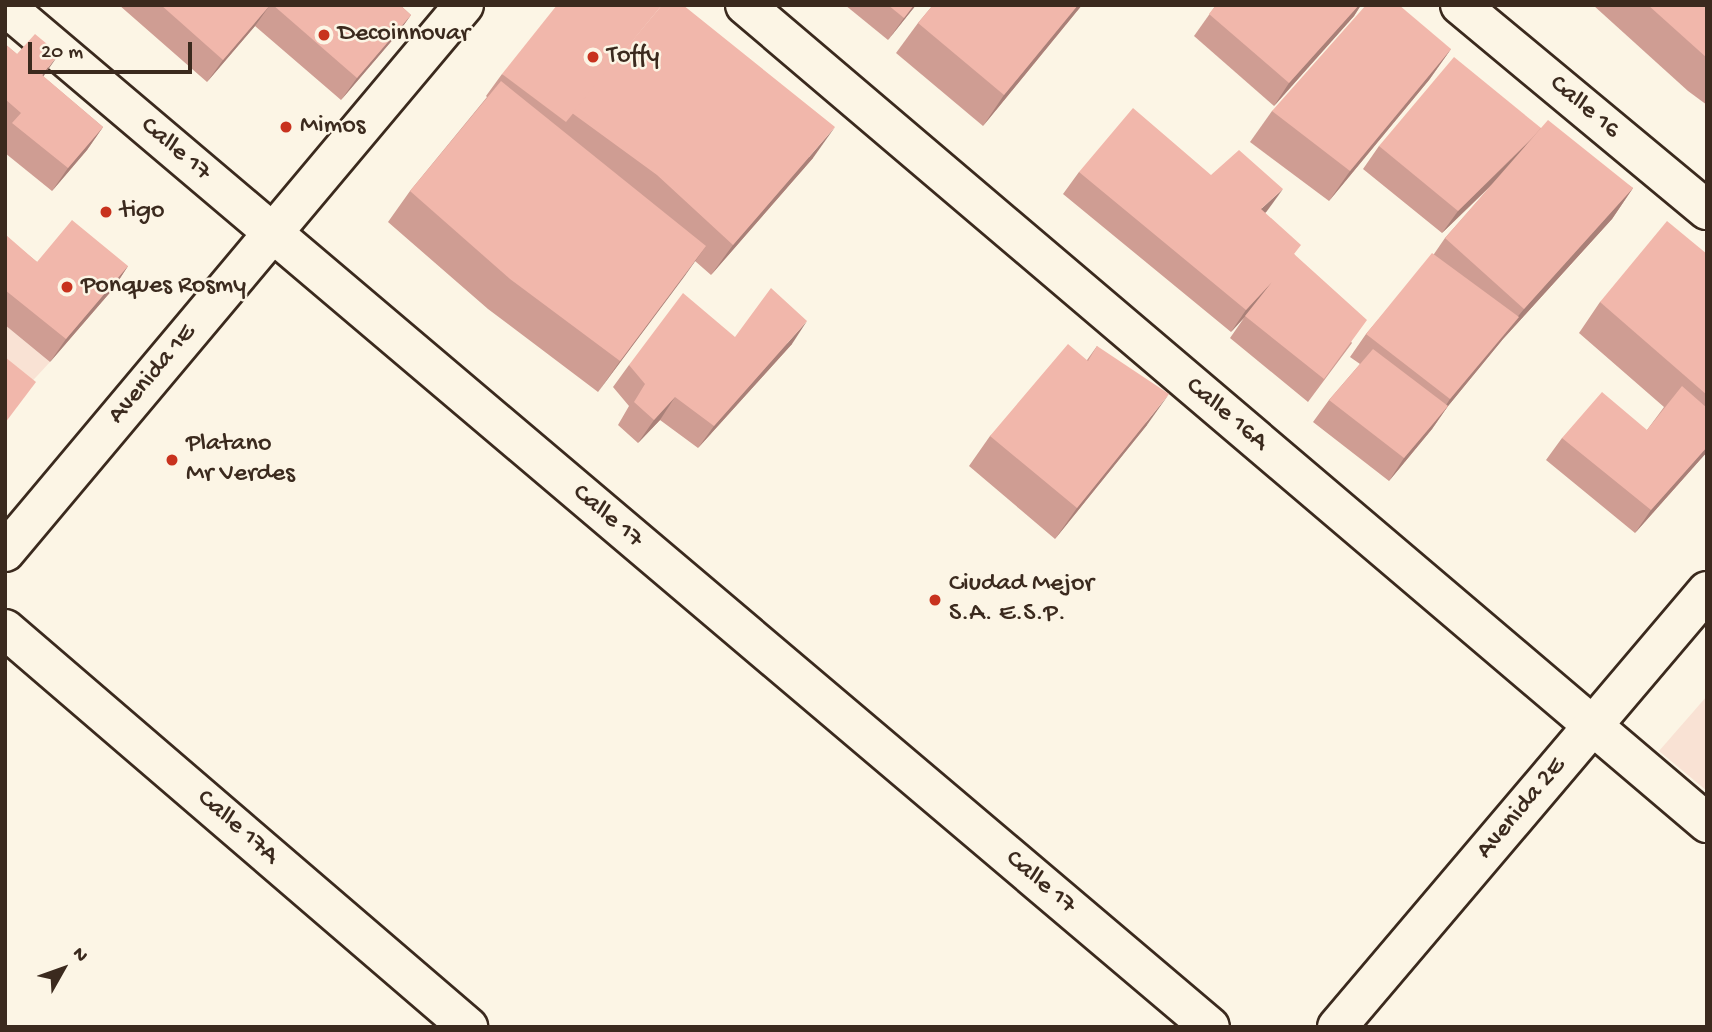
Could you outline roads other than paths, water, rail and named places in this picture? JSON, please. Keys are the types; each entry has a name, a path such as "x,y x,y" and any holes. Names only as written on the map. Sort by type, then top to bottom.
{"street":[{"name":"Avenida 1E","path":"5,552 464,5"},
{"name":"Calle 16A","path":"745,5 1707,824"},
{"name":"Calle 16","path":"1460,5 1707,210"},
{"name":"Calle 17","path":"5,6 1210,1027"},
{"name":"Avenida 2E","path":"1337,1027 1707,590"},
{"name":"Calle 17A","path":"5,629 468,1027"}],"place":[{"name":"Decoinnovar","path":"324,35"},
{"name":"Toffy","path":"593,57"},
{"name":"Mimos","path":"286,127"},
{"name":"tigo","path":"106,212"},
{"name":"Ponques Rosmy","path":"67,287"},
{"name":"Platano Mr Verdes","path":"172,460"},
{"name":"Ciudad Mejor S.A. E.S.P.","path":"935,600"}]}
